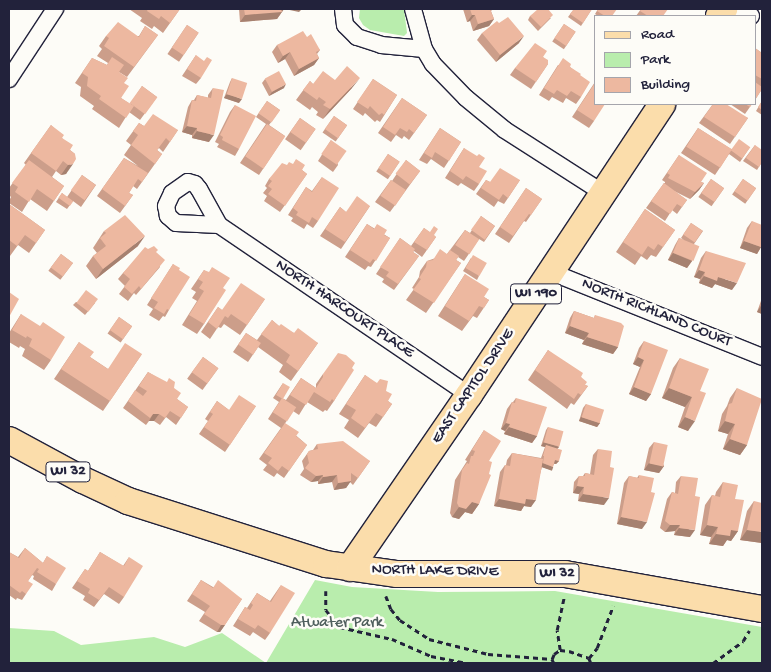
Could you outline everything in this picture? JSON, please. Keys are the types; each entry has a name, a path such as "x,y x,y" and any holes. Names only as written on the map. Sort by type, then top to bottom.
{"main road":[{"name":"EAST CAPITOL DRIVE","path":"350,568 469,395 661,105"},
{"name":"NORTH LAKE DRIVE","path":"9,440 83,480 128,501 326,564 397,574 565,574 762,609"}],"street":[{"path":"9,78 55,9"},
{"path":"343,9 345,25 357,37 381,45 424,49"},
{"path":"413,9 424,49 438,70 483,114 603,193"},
{"name":"NORTH HARCOURT PLACE","path":"219,225 469,395"},
{"name":"NORTH RICHLAND COURT","path":"550,272 762,357"}],"path":[{"path":"326,591 326,610 340,627 392,639 431,656 468,663"},
{"path":"386,596 391,609 400,620 429,639 502,657 552,659"},
{"path":"560,650 557,630 564,598"},
{"path":"589,658 597,648 613,606"},
{"path":"713,663 744,641 749,631"},
{"path":"552,659 554,654 560,650 579,653 589,658 591,663"},
{"path":"552,659 554,663"}],"green space":[{"path":"360,9 404,9 407,33 404,36 370,30 363,25 359,18"},
{"name":"Atwater Park","path":"315,580 352,587 438,592 555,591 762,627 762,663 266,663"},
{"path":"9,628 54,631 81,645 154,637 185,647 222,633 266,663 9,663"}],"building":[{"path":"148,9 180,9 170,23 161,16 159,19 147,11"},
{"path":"244,9 281,9 282,12 245,15"},
{"path":"470,9 490,9 494,19 478,24 475,15 472,15"},
{"path":"538,9 548,9 553,15 541,27 530,16"},
{"path":"574,9 592,9 583,23 570,14"},
{"path":"598,9 617,9 613,15 603,15 597,11"},
{"path":"641,9 668,9 664,15 646,15 640,11"},
{"path":"508,17 524,36 500,55 482,33 497,21 499,23"},
{"path":"118,22 139,37 145,26 158,35 134,67 104,46 109,38 106,36"},
{"path":"564,24 576,32 566,46 554,38"},
{"path":"187,25 199,33 184,55 172,47"},
{"path":"303,31 307,37 311,34 320,50 316,52 319,58 299,69 290,52 283,56 277,45"},
{"path":"535,43 547,51 543,57 548,60 548,64 536,82 515,68"},
{"path":"756,49 762,53 762,79 756,76"},
{"path":"196,55 204,61 207,57 212,60 201,78 187,69"},
{"path":"112,57 124,65 119,72 128,78 124,83 129,86 121,98 134,106 126,118 99,99 101,96 87,86 88,77 82,73 92,58 107,65"},
{"path":"563,58 571,64 570,67 590,82 581,97 571,91 567,96 557,90 554,94 544,88"},
{"path":"347,66 360,78 330,109 323,105 326,102 319,97 317,100 303,90 310,81 313,84 323,71 335,80"},
{"path":"279,71 286,84 272,92 265,79"},
{"path":"232,78 247,83 242,99 227,94"},
{"path":"373,79 397,95 384,115 382,113 379,115 370,106 368,109 357,102"},
{"path":"756,83 762,89 756,98"},
{"path":"594,84 594,105 604,105 594,121 577,110"},
{"path":"142,86 157,97 145,114 130,103"},
{"path":"213,88 224,90 214,135 197,131 197,128 187,126 192,100 196,101 197,95 211,98"},
{"path":"402,98 427,115 414,133 409,129 407,132 400,128 395,135 383,127"},
{"path":"267,101 280,110 272,122 258,113"},
{"path":"762,101 762,110 758,107"},
{"path":"235,105 256,116 239,149 222,140 223,137 220,135"},
{"path":"712,105 728,105 748,118 735,137 704,117"},
{"path":"153,114 178,130 170,142 166,138 157,150 162,154 155,164 131,145 138,135 133,131 139,123 144,126"},
{"path":"334,116 347,125 338,138 325,129"},
{"path":"300,118 316,129 306,143 290,132"},
{"path":"267,124 285,136 263,169 245,156"},
{"path":"51,125 64,135 62,138 73,145 70,150 75,154 76,159 73,164 68,165 63,161 56,171 31,153"},
{"path":"440,128 461,142 449,161 435,152 432,158 424,153"},
{"path":"698,128 732,149 720,168 686,147"},
{"path":"739,139 750,147 742,159 731,150"},
{"path":"331,140 347,151 337,165 321,154"},
{"path":"755,145 762,150 762,162 759,167 746,158"},
{"path":"464,148 477,156 479,154 485,158 479,167 487,171 479,184 466,176 463,180 450,171"},
{"path":"388,154 400,162 390,176 378,168"},
{"path":"679,155 707,173 701,182 704,183 695,192 668,178 670,175 667,173"},
{"path":"124,158 148,173 142,182 138,179 129,193 133,195 125,206 102,189"},
{"path":"296,159 305,165 302,170 307,174 285,206 268,194 272,189 268,186 272,181 269,179 282,163 287,165 289,162 293,164"},
{"path":"29,160 64,186 54,201 37,189 29,202 15,192 18,187 12,183"},
{"path":"406,160 420,171 410,184 396,173"},
{"path":"500,168 520,180 508,198 503,194 499,200 481,188 486,180 490,182"},
{"path":"82,175 96,185 85,200 71,190"},
{"path":"322,177 339,188 318,221 312,217 309,223 296,215 298,212 293,208 306,187 312,192"},
{"path":"711,179 724,188 714,202 701,193"},
{"path":"743,179 756,188 748,200 734,191"},
{"path":"391,180 406,190 395,206 380,196"},
{"path":"664,183 687,200 682,207 677,204 670,214 651,201"},
{"path":"526,188 542,199 513,236 500,227"},
{"path":"62,193 73,201 70,206 58,198"},
{"path":"357,196 370,206 345,242 325,229 340,207 346,212"},
{"path":"9,204 45,230 36,243 25,235 17,246 9,240"},
{"path":"645,209 675,230 663,247 658,244 654,250 648,246 642,255 623,242"},
{"path":"125,215 145,236 103,269 93,256 106,246 100,238 106,233 104,231"},
{"path":"481,216 495,226 485,240 471,230"},
{"path":"752,221 762,225 761,247 744,241"},
{"path":"691,223 703,231 695,242 683,235"},
{"path":"367,224 374,229 377,224 387,230 384,235 390,238 376,261 373,259 370,263 350,250"},
{"path":"434,226 438,229 434,235 436,237 427,250 414,242 424,228 430,232"},
{"path":"465,230 479,239 469,254 455,245"},
{"path":"400,238 415,249 413,252 419,256 398,284 386,276 389,272 380,267"},
{"path":"679,238 699,246 693,261 673,253"},
{"path":"154,246 158,250 156,252 165,260 141,289 139,286 132,294 124,287 130,279 123,273 145,247 148,249"},
{"path":"440,249 447,254 450,250 459,256 456,260 461,263 434,303 413,290 421,279 419,278 426,267 427,261 433,260"},
{"path":"706,251 746,263 737,283 718,277 717,281 704,276 705,272 699,270"},
{"path":"61,254 73,263 63,277 51,268"},
{"path":"473,255 487,263 479,276 466,268"},
{"path":"173,264 190,277 169,310 167,309 164,314 154,308 158,302 151,298"},
{"path":"212,267 230,278 223,288 226,290 204,324 189,315 204,291 199,288 203,282 198,279 204,270 209,272"},
{"path":"465,274 489,289 484,297 489,300 484,308 479,306 469,321 445,306"},
{"path":"241,283 265,299 247,325 231,314 228,318 225,316 217,329 208,322 218,307 222,310"},
{"path":"86,290 98,299 88,312 76,303"},
{"path":"9,292 19,299 9,317"},
{"path":"574,311 594,318 595,315 621,323 624,326 618,347 587,337 589,333 570,326"},
{"path":"21,314 40,326 43,322 65,337 51,360 29,346 32,339 27,336 26,338 12,330"},
{"path":"119,317 132,326 123,339 110,330"},
{"path":"272,320 279,326 281,324 294,333 298,328 318,343 298,371 286,362 290,355 261,334"},
{"path":"246,333 261,343 253,355 238,345"},
{"path":"644,341 668,350 651,394 634,387 644,360 638,357"},
{"path":"79,342 94,352 90,357 108,369 125,343 142,354 110,401 61,369"},
{"path":"548,350 583,373 581,377 587,382 585,385 588,386 581,395 578,393 574,399 535,370"},
{"path":"338,353 346,355 355,363 352,368 354,370 334,401 332,399 330,402 314,392 306,405 290,395 301,378 316,388 323,374"},
{"path":"203,357 218,368 207,384 192,372"},
{"path":"680,358 709,369 700,391 706,393 695,421 685,417 692,397 669,388"},
{"path":"148,372 167,382 169,378 175,382 174,388 181,393 177,399 188,407 181,418 170,411 165,418 159,414 153,414 150,418 128,401 135,390 143,396 147,391 139,386"},
{"path":"365,375 377,383 380,379 388,381 386,391 392,394 388,401 392,404 383,417 376,413 365,428 351,418 356,410 346,404"},
{"path":"283,383 290,387 283,399 276,395"},
{"path":"737,388 762,399 747,445 730,439 735,424 725,421 729,404 732,403"},
{"path":"239,395 256,406 230,445 204,427 213,414 210,412 217,401 229,410"},
{"path":"282,398 296,407 287,422 273,412"},
{"path":"516,398 547,407 537,436 509,427 510,424 506,423 512,402 515,403"},
{"path":"586,404 604,410 600,423 582,417"},
{"path":"285,423 299,432 296,436 307,445 289,471 282,466 278,471 268,463 272,458 264,453"},
{"path":"548,427 563,431 559,447 544,442"},
{"path":"484,430 501,441 489,461 492,462 489,474 491,475 479,504 472,502 466,509 459,507 457,503 462,470 467,463 469,464 471,456 473,456 475,451 472,450"},
{"path":"343,441 370,461 358,478 351,473 351,481 338,483 337,475 316,476 305,468 309,463 307,454 309,451 318,449 317,444"},
{"path":"654,442 668,445 663,466 649,464"},
{"path":"546,445 562,450 559,461 555,460 553,467 543,463"},
{"path":"598,449 612,451 610,467 614,468 609,498 583,494 584,487 577,486 579,476 585,476 585,473 594,475"},
{"path":"512,453 543,459 536,500 526,499 525,504 499,499 505,465 510,466"},
{"path":"639,475 654,478 651,492 655,493 647,522 621,517 629,476 639,478"},
{"path":"681,476 698,478 695,496 700,497 695,530 679,528 680,525 670,525 665,521 672,492 678,494"},
{"path":"723,482 738,485 735,499 744,500 738,531 731,530 730,536 716,534 718,527 707,525 712,495 720,497"},
{"path":"754,501 762,503 762,532 747,530"},
{"path":"25,548 43,563 47,556 66,568 56,584 37,572 39,569 37,568 28,581 33,584 26,594 22,591 20,593 9,585 9,552 19,558"},
{"path":"100,552 124,566 129,557 143,566 124,597 109,587 99,600 88,593 90,589 77,581 85,569 88,571"},
{"path":"201,580 213,588 218,580 242,599 225,625 221,625 204,614 210,606 192,594"},
{"path":"281,585 295,593 270,633 258,625 255,629 238,619 245,607 250,610 253,605 251,603 257,593 271,602"}]}
